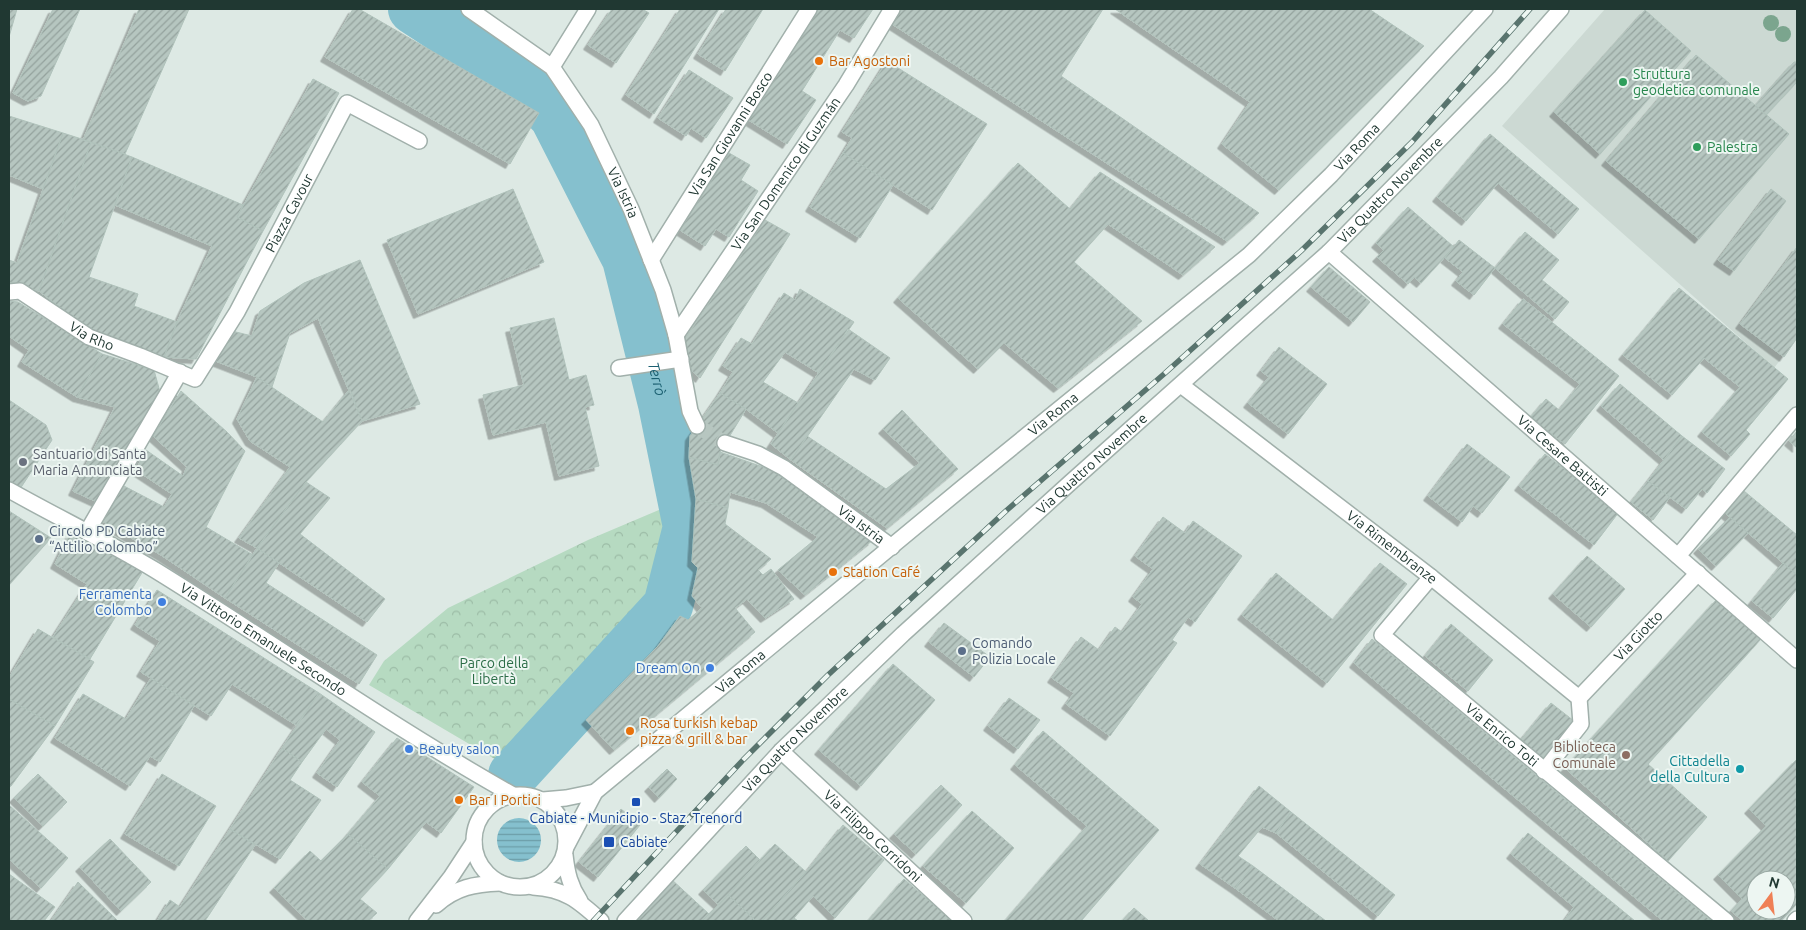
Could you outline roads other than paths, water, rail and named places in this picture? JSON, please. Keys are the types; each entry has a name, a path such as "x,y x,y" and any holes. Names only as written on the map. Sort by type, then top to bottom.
{"street":[{"name":"Via Istria","path":"469,9 552,67 591,126 631,210 663,290 676,335 690,411 697,426"},
{"path":"552,67 588,9"},
{"name":"Via San Giovanni Bosco","path":"651,260 809,9"},
{"name":"Via San Domenico di Guzmán","path":"676,335 846,85 892,9"},
{"name":"Via Roma","path":"565,851 595,792 962,488 1249,255 1331,176 1485,9"},
{"name":"Via Quattro Novembre","path":"625,921 781,751 902,634 1329,252 1501,77 1561,9"},
{"name":"Piazza Cavour","path":"180,372 195,379 237,312 347,103 420,141"},
{"name":"Via Cesare Battisti","path":"1329,252 1797,660"},
{"name":"Via Rho","path":"9,292 20,291 89,337 180,372"},
{"path":"619,368 681,360"},
{"path":"87,532 180,372"},
{"name":"Via Rimembranze","path":"1180,385 1431,577 1578,698"},
{"path":"1678,556 1797,415"},
{"name":"Via Istria","path":"725,443 758,454 784,468 892,547"},
{"name":"Via Vittorio Emanuele Secondo","path":"9,490 154,570 373,709 514,794"},
{"name":"Via Giotto","path":"1578,698 1698,573"},
{"name":"Via Enrico Toti","path":"1431,577 1382,635 1726,921"},
{"path":"1544,771 1582,724 1578,698"},
{"name":"Via Filippo Corridoni","path":"781,751 964,921"},
{"name":"Via Roma","path":"543,800 566,798 595,792"},
{"path":"500,884 488,875 479,863 474,849 474,834 478,820 487,808 499,799 514,794 528,795 543,800 556,810 564,824 567,840 565,851 557,870 546,880 531,886"},
{"path":"419,919 474,842"},
{"path":"565,851 567,876 572,889 584,906"},
{"path":"419,919 445,896 461,889 478,884 500,884 515,887 550,888 567,894 601,921"}],"water":[{"path":"515,818 523,818 535,824 541,840 535,856 523,862 515,862 503,856 497,844 497,836 503,824"}],"waterway":[{"name":"Terrò","path":"413,9 514,75 554,116 627,259 663,404 688,527 668,606 513,775"}],"tunnel":[{"path":"697,426 725,443"}],"railway":[{"path":"593,921 743,760 828,675 1007,510 1164,374 1301,251 1412,142 1530,9"}],"place":[{"name":"Bar Agostoni","path":"819,61"},
{"name":"Struttura geodetica comunale","path":"1623,82"},
{"name":"Palestra","path":"1697,147"},
{"name":"Santuario di Santa Maria Annunciata","path":"23,462"},
{"name":"Circolo PD Cabiate “Attilio Colombo”","path":"39,539"},
{"name":"Station Café","path":"833,572"},
{"name":"Ferramenta Colombo","path":"162,602"},
{"name":"Comando Polizia Locale","path":"962,651"},
{"name":"Dream On","path":"710,668"},
{"name":"Rosa turkish kebap pizza & grill & bar","path":"630,731"},
{"name":"Beauty salon","path":"409,749"},
{"name":"Biblioteca Comunale","path":"1626,755"},
{"name":"Cittadella della Cultura","path":"1740,769"},
{"name":"Bar I Portici","path":"459,800"},
{"name":"Cabiate - Municipio - Staz. Trenord","path":"636,802"},
{"name":"Cabiate","path":"609,842"}],"park label":[{"name":"Parco della Libertà","path":"494,672"}]}
